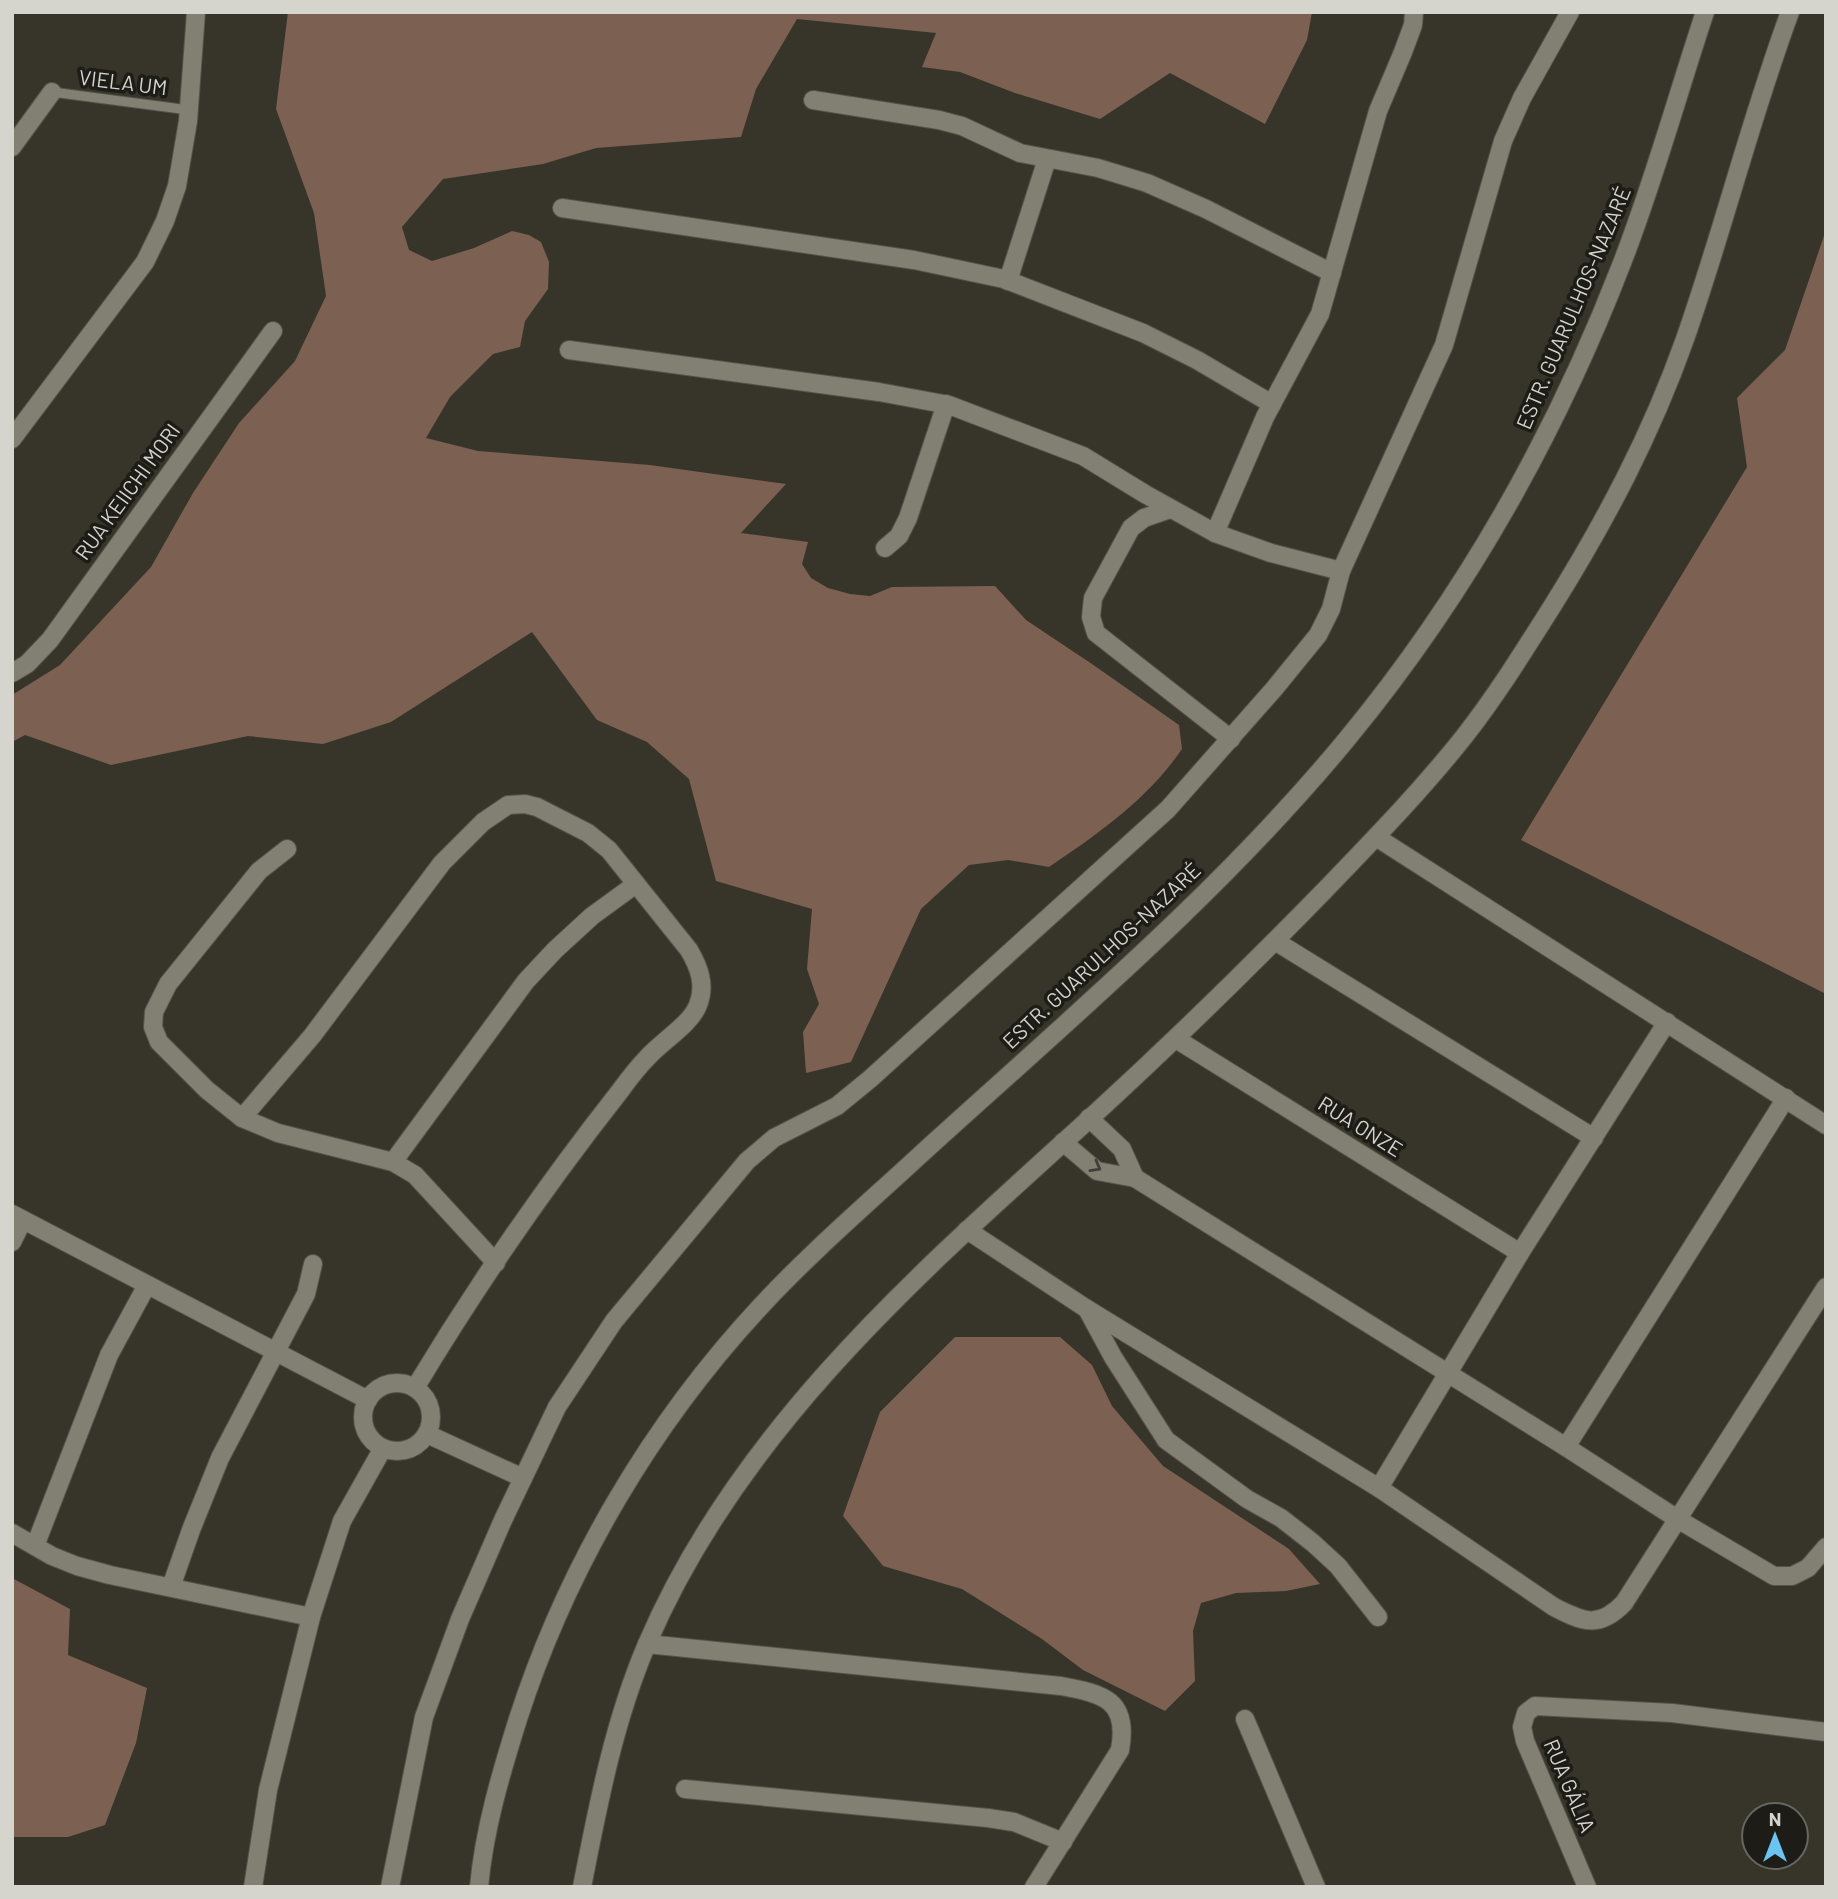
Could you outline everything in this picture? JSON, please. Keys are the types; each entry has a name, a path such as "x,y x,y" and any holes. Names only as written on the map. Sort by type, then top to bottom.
{"street":[{"path":"12,439 145,262 166,221 177,186 189,110 196,12"},
{"path":"1215,533 1272,404 1320,314 1378,111 1406,43 1414,12"},
{"path":"390,1887 424,1717 460,1619 557,1407 614,1321 747,1161 774,1138 836,1106 870,1079 1168,809 1318,635 1331,610 1341,571 1444,345 1503,141 1522,97 1570,12"},
{"name":"ESTR. GUARULHOS-NAZARÉ","path":"479,1887 481,1866 509,1750 550,1632 584,1560 634,1473 692,1388 761,1305 864,1206 1199,899 1278,819 1348,737 1407,661 1476,558 1533,460 1576,372 1621,265 1657,168 1705,12"},
{"path":"582,1887 597,1811 619,1725 647,1644 688,1563 737,1485 792,1410 843,1353 967,1230 1176,1039 1275,942 1376,837 1460,742 1491,701 1591,545 1637,458 1684,341 1790,12"},
{"path":"12,147 52,92"},
{"path":"813,100 939,120 962,126 1020,153 1098,167 1147,183 1206,209 1332,273"},
{"path":"1008,281 1047,159"},
{"path":"562,208 914,260 1008,281 1143,333 1197,360 1272,404"},
{"name":"RUA KEIICHI MORI","path":"12,673 27,664 50,639 273,331"},
{"path":"569,350 879,392 946,404 1083,456 1215,533 1271,553 1341,571"},
{"path":"885,548 899,536 908,517 946,404"},
{"path":"1170,509 1144,518 1131,528 1093,598 1091,617 1096,633 1231,739"},
{"path":"242,1118 312,1036 442,863 497,811 509,805 525,804 537,807 588,833 609,849 698,965 701,994 697,1007 688,1020 647,1058 619,1092 496,1263 415,1388"},
{"path":"1376,837 1826,1125"},
{"path":"287,849 259,871 168,984 153,1012 153,1027 159,1042 206,1090 242,1118 278,1133 393,1162 415,1175 496,1263"},
{"path":"393,1162 526,981 592,916 636,884"},
{"path":"1275,942 1594,1138"},
{"path":"1379,1488 1520,1253 1667,1022"},
{"name":"RUA ONZE","path":"1176,1039 1520,1253"},
{"path":"1566,1447 1786,1098"},
{"path":"1089,1118 1122,1149 1135,1178"},
{"path":"1063,1142 1097,1171 1135,1178 1679,1520 1773,1576 1792,1576 1808,1568 1826,1547"},
{"path":"12,1242 18,1217 368,1400"},
{"path":"967,1230 1087,1309 1379,1488 1554,1607 1589,1621 1612,1615 1624,1603 1826,1287"},
{"path":"171,1587 220,1458 306,1294 313,1264"},
{"path":"35,1546 109,1355 147,1285"},
{"path":"1087,1309 1113,1357 1166,1440 1237,1492 1281,1518 1314,1543 1338,1566 1378,1617"},
{"path":"405,1384 415,1388 423,1395 431,1413 427,1434 412,1447 393,1451 375,1443 363,1418 368,1400 374,1391 384,1386 405,1384"},
{"path":"427,1434 523,1478"},
{"path":"253,1887 268,1790 311,1616 342,1521 383,1448"},
{"path":"12,1533 77,1566 311,1616"},
{"path":"647,1644 1061,1686 1090,1691 1108,1699 1121,1716 1124,1730 1120,1750 1034,1887"},
{"name":"RUA GÁLIA","path":"1587,1887 1525,1741 1522,1727 1526,1713 1535,1706 1672,1713 1826,1732"},
{"path":"1245,1719 1316,1887"},
{"path":"685,1789 988,1818 1014,1822 1063,1842"}],"lane":[{"name":"VIELA UM","path":"52,92 189,110"}],"shaded area":[{"path":"288,12 1312,12 1307,40 1265,124 1170,73 1100,119 1015,93 960,72 922,67 936,33 797,19 756,89 741,137 596,148 543,164 443,179 402,227 409,250 432,261 474,248 512,231 529,235 541,242 549,262 548,289 525,321 520,347 493,354 450,397 426,438 478,451 650,465 786,484 741,533 808,542 802,564 811,578 828,588 870,596 892,587 995,586 1026,620 1179,725 1182,749 1169,767 1122,814 1086,842 1049,867 1008,860 969,865 921,909 851,1062 806,1073 803,1032 819,1004 807,969 812,909 716,881 689,779 647,742 597,720 532,632 391,722 323,744 248,736 111,765 25,735 12,742 12,695 60,665 151,567 193,493 239,423 295,361 326,296 314,213 276,109"},
{"path":"1826,230 1826,994 1521,840 1747,467 1737,398 1785,350"},
{"path":"955,1337 1060,1337 1092,1365 1112,1406 1163,1466 1289,1549 1320,1584 1286,1591 1236,1593 1201,1603 1193,1631 1195,1681 1165,1711 1083,1670 1042,1639 962,1589 883,1566 843,1516 880,1412"},
{"path":"12,1578 70,1609 68,1655 147,1688 136,1743 105,1825 68,1837 12,1837"}]}
